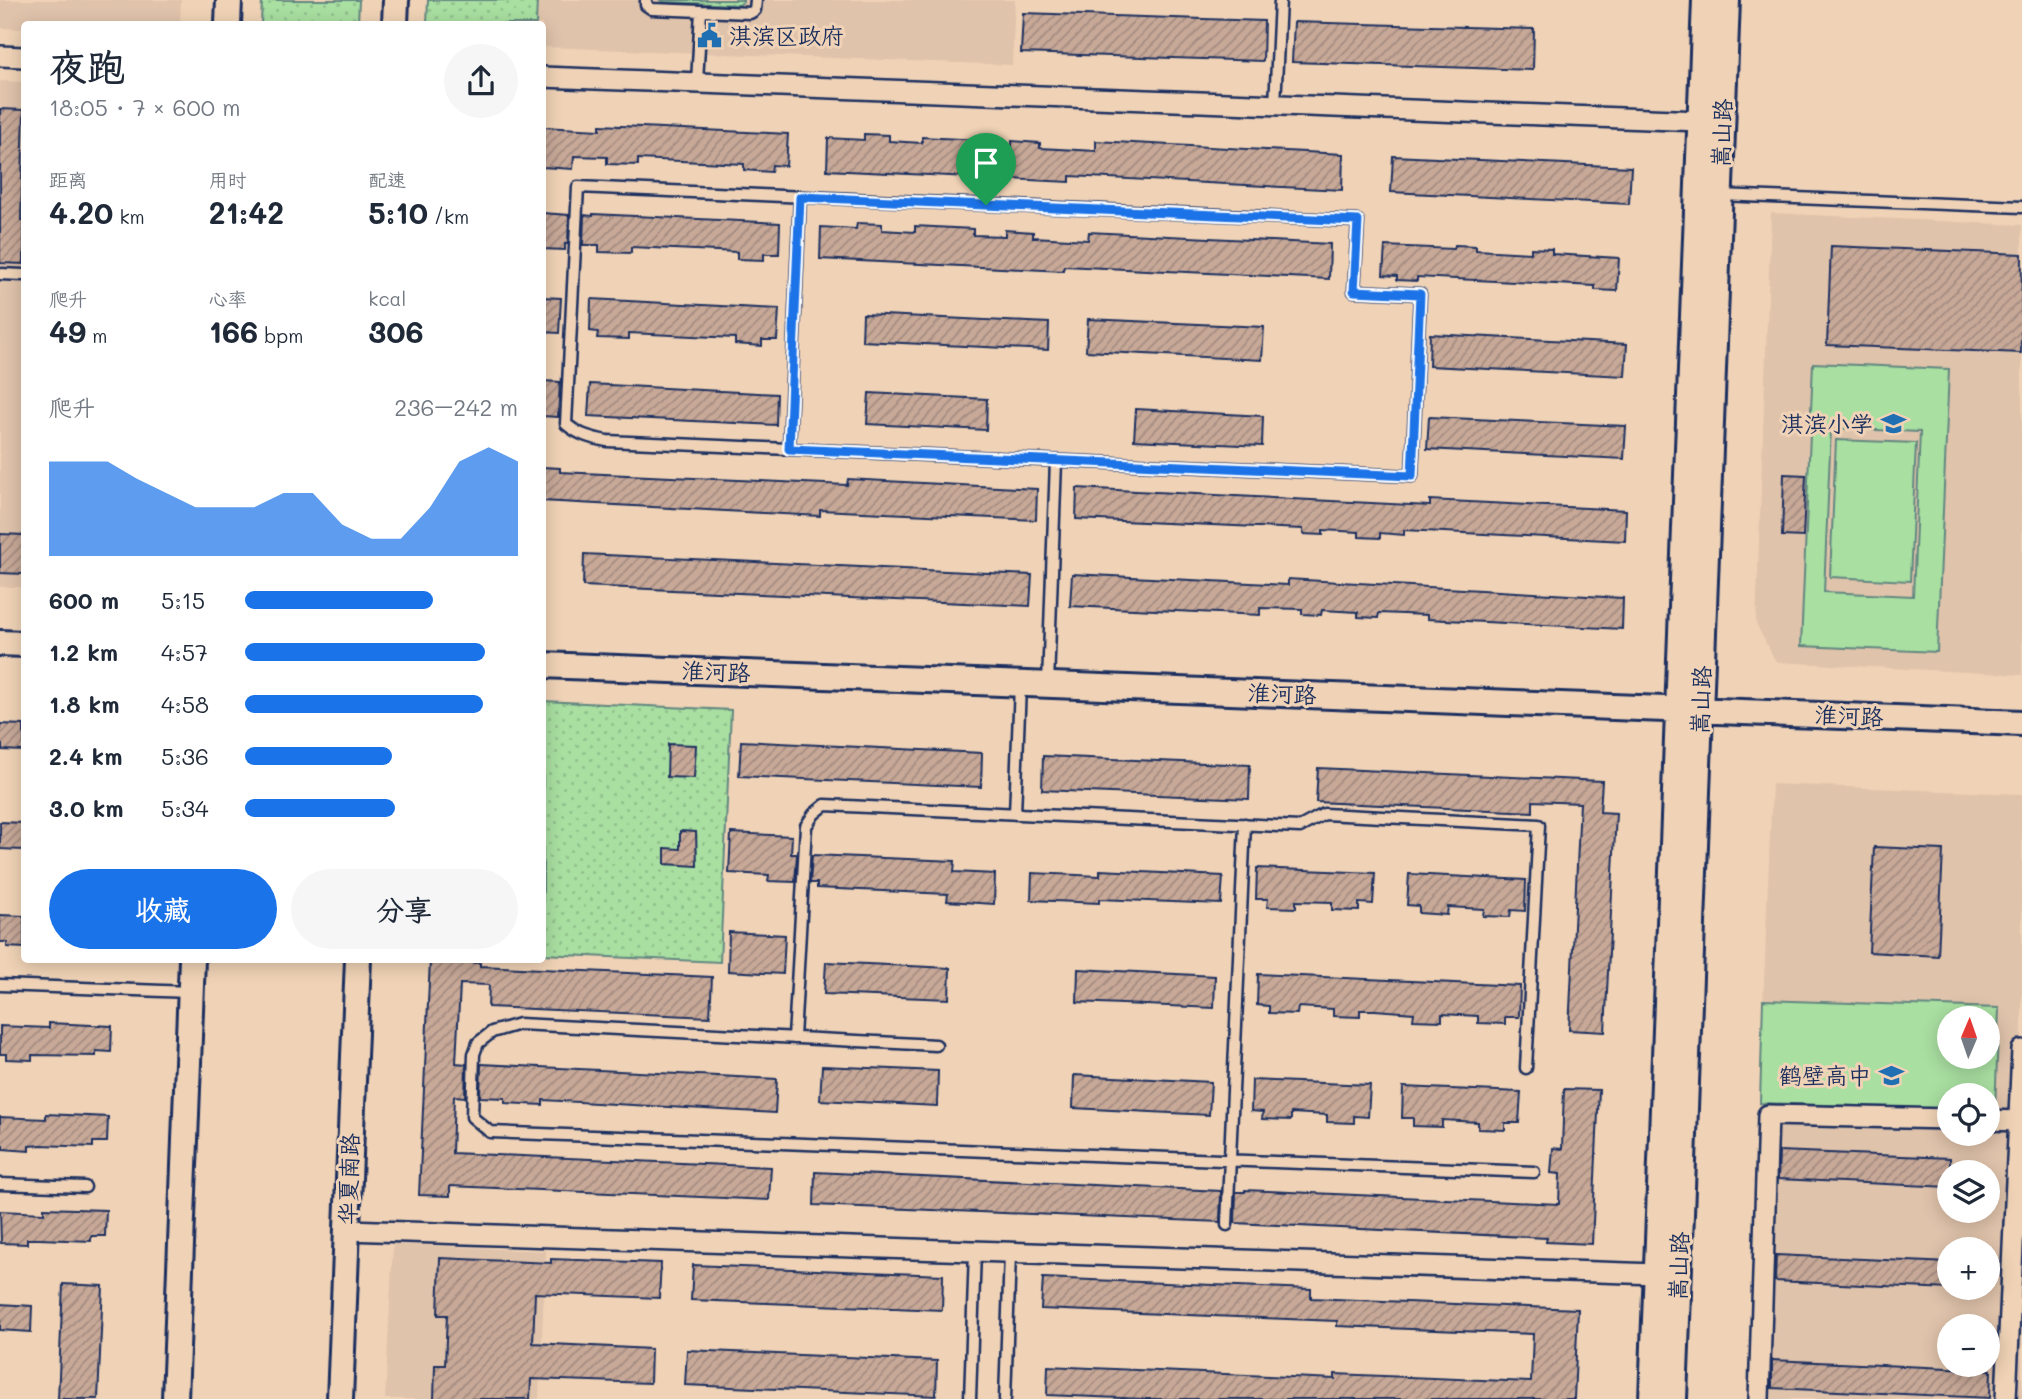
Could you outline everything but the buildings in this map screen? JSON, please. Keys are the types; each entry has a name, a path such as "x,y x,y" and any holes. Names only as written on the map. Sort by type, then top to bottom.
{"street":[{"path":"228,21 229,0"},
{"path":"395,21 396,0"},
{"name":"嵩山路","path":"1674,1399 1705,0"},
{"name":"嵩山路","path":"1652,1399 1720,195 1727,0"},
{"path":"0,56 21,57"},
{"path":"546,76 1701,121"},
{"path":"0,643 21,644"},
{"name":"淮河路","path":"546,665 2022,723"},
{"path":"175,1399 192,963"},
{"name":"华夏南路","path":"340,1399 358,963"},
{"path":"2006,1399 2022,1050"},
{"path":"1759,1399 1768,1115 1937,1119"},
{"path":"2000,1120 2019,1121"},
{"path":"347,1230 1657,1275"}],"lane":[{"path":"646,0 646,5 652,9 750,13 755,10 756,0"},
{"path":"1275,104 1280,0"},
{"path":"697,82 701,11"},
{"path":"578,187 800,197 1358,221 1354,291 1420,294 1412,476 607,441 586,437 566,424 578,187"},
{"path":"1720,195 2022,207"},
{"path":"789,449 800,197"},
{"path":"0,274 21,275"},
{"path":"1048,685 1056,461"},
{"path":"1015,814 1020,684"},
{"path":"794,1038 806,826 814,814 825,805 1300,827 1324,814 1539,825 1526,1068"},
{"path":"1227,1225 1245,824"},
{"path":"0,985 191,992"},
{"path":"936,1045 519,1024 492,1032 478,1042 474,1054 472,1116 490,1132 1534,1171"},
{"path":"0,1184 85,1187"},
{"path":"970,1399 975,1251"},
{"path":"1005,1399 1010,1252"}],"shaded area":[{"path":"0,0 181,0 180,21 21,21 21,29 0,28"},
{"name":"淇滨区政府","path":"537,0 1015,0 1012,65 546,47 546,21 536,21"},
{"path":"0,81 21,82 21,587 0,587"},
{"name":"淇滨小学","path":"1771,213 2022,225 2022,675 1776,662 1756,624"},
{"name":"鹤壁高中","path":"1772,784 2022,794 2022,1399 1747,1399"},
{"path":"393,1244 546,1251 539,1399 385,1399"}],"green space":[{"path":"262,0 359,0 358,21 261,21"},
{"path":"428,0 537,0 536,21 427,21"},
{"path":"661,0 743,0 743,2 739,5"},
{"path":"1813,363 1949,369 1937,652 1801,646","holes":["1831,428 1920,432 1913,596 1824,592"]},
{"path":"1836,440 1916,443 1910,581 1830,577"},
{"path":"546,701 731,710 720,962 546,954"},
{"path":"1763,1000 1940,1006 1937,1006 1937,1069 1997,1069 1996,1083 1937,1083 1937,1109 1760,1103"}],"place":[{"name":"淇滨区政府","path":"709,36"},
{"name":"淇滨小学","path":"1893,424"},
{"name":"鹤壁高中","path":"1891,1076"}],"route":[{"path":"800,197 986,205 1358,221 1354,291 1420,294 1412,476 789,449 800,197"}]}
